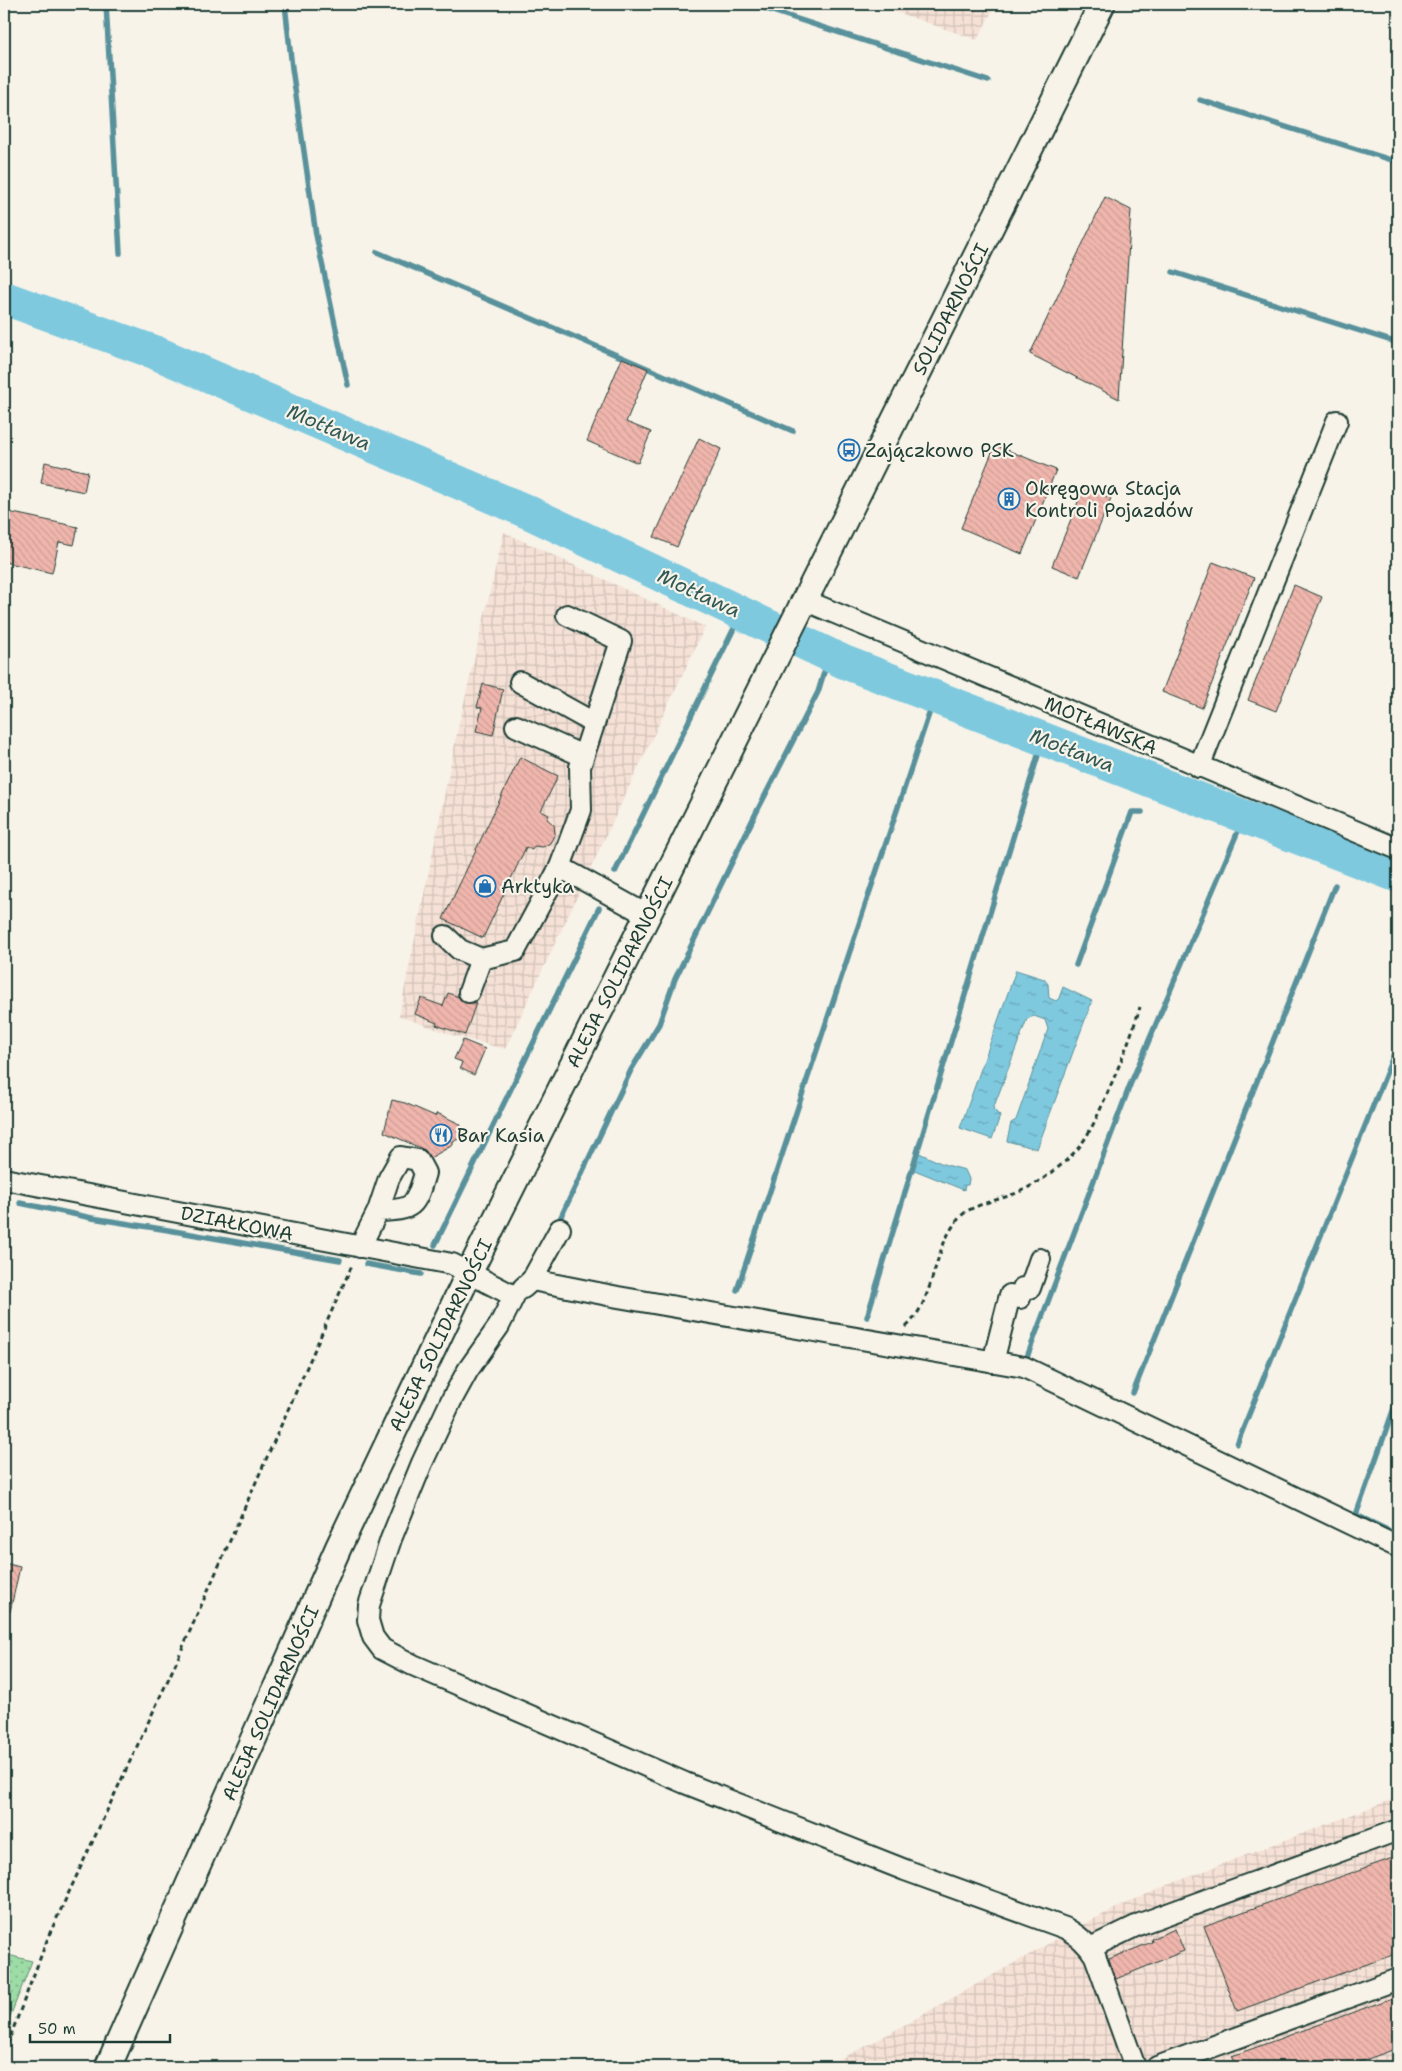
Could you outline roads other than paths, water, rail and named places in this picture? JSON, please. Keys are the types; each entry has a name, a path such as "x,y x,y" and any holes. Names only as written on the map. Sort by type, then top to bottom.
{"main road":[{"name":"SOLIDARNOŚCI","path":"801,607 1102,4"},
{"name":"ALEJA SOLIDARNOŚCI","path":"108,2067 339,1546 468,1273 801,607"}],"street":[{"path":"1199,767 1337,421"},
{"name":"MOTŁAWSKA","path":"801,607 1398,849"},
{"path":"445,936 460,950 481,959 515,951 560,867 581,810 580,767 583,756 622,641 568,615"},
{"path":"520,682 594,723"},
{"path":"516,726 583,756"},
{"path":"560,867 647,915"},
{"path":"468,992 481,959"},
{"name":"DZIAŁKOWA","path":"4,1179 452,1264 514,1296"},
{"path":"360,1247 378,1211"},
{"path":"560,1230 532,1280 514,1296 499,1326 468,1370 422,1463 391,1539 369,1605 368,1620 373,1637 382,1649 413,1665 684,1782 905,1870 1065,1928 1079,1936 1090,1948 1112,2001 1135,2067"},
{"path":"993,1362 1010,1295 1020,1298 1023,1288 1030,1288 1040,1259"},
{"path":"532,1280 618,1297 1024,1367 1398,1547"},
{"path":"1090,1948 1140,1924 1398,1830"},
{"path":"1158,2067 1398,1978"}],"water":[{"path":"1016,970 1044,979 1048,984 1049,998 1056,1001 1063,987 1092,1001 1037,1149 1007,1141 1011,1123 1016,1120 1048,1029 1045,1020 1034,1016 1027,1019 993,1109 1000,1116 992,1139 960,1128"},
{"path":"917,1152 943,1164 965,1170 969,1179 968,1185 965,1185 964,1190 912,1169"}],"waterway":[{"path":"106,4 120,253"},
{"path":"285,4 292,68 316,235 348,385"},
{"path":"751,4 988,81"},
{"path":"1200,100 1398,162"},
{"path":"377,252 793,431"},
{"path":"1173,272 1398,343"},
{"name":"Motława","path":"4,298 154,352 528,512 844,662 1398,876"},
{"path":"615,872 741,614"},
{"path":"560,1219 631,1070 659,1024 675,979 753,819 818,692 829,656"},
{"path":"737,1290 935,696"},
{"path":"867,1317 1043,739"},
{"path":"1076,965 1132,812 1142,812"},
{"path":"1027,1357 1130,1085 1244,817"},
{"path":"1133,1393 1335,885"},
{"path":"435,1245 599,908"},
{"path":"1237,1444 1398,1044"},
{"path":"20,1203 92,1218 340,1260"},
{"path":"366,1264 421,1274"},
{"path":"1398,1397 1356,1515 1398,1535"}],"place":[{"name":"Zajączkowo PSK","path":"849,450"},
{"name":"Okręgowa Stacja Kontroli Pojazdów","path":"1009,499"},
{"name":"Arktyka","path":"485,886"},
{"name":"Bar Kasia","path":"441,1135"}]}
